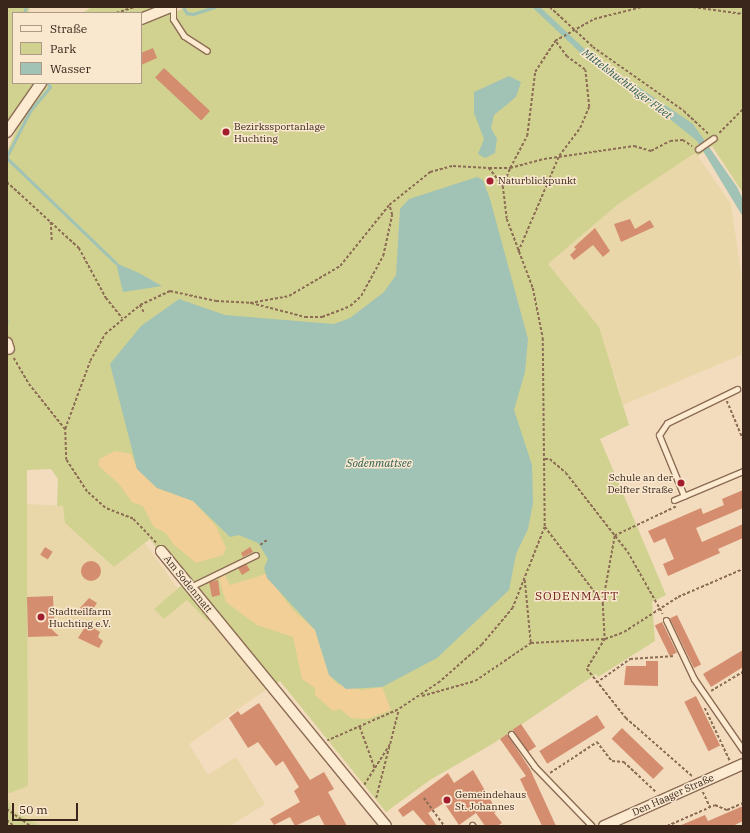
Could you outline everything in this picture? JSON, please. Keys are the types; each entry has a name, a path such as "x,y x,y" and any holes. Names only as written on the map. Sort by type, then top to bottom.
{"street":[{"path":"142,19 172,12"},
{"path":"7,132 39,84"},
{"name":"Am Sodenmatt","path":"161,551 386,826"},
{"name":"Den Haager Straße","path":"604,826 618,823 662,800 743,764"}],"lane":[{"path":"172,12 184,36 207,51"},
{"path":"698,149 712,140"},
{"path":"684,496 660,435 667,423 725,398 737,389"},
{"path":"674,500 743,471"},
{"path":"190,587 256,555"},
{"path":"666,620 694,679 743,750"},
{"path":"511,734 544,777 592,826"}],"path":[{"path":"119,12 135,7"},
{"path":"550,7 593,47 684,111 712,140 743,109"},
{"path":"320,744 360,728 398,710 421,696 482,645 513,608 545,527 543,338 533,288 518,252 507,219 503,186 510,168 527,136 535,72 555,41 570,30 608,14 642,7"},
{"path":"693,7 743,14"},
{"path":"518,252 559,156 584,121 589,90 584,70 567,57 555,41"},
{"path":"250,303 289,296 330,273 352,253 389,205 430,172 453,166 510,168 559,156 634,146 651,151 670,141 683,140 698,149"},
{"path":"489,168 503,186"},
{"path":"7,182 79,248 106,298 122,318"},
{"path":"8,346 29,384 65,429 97,348 122,318 140,305 170,291 216,301 250,303 305,317 322,317 350,306 361,296 383,256 392,215 389,205"},
{"path":"51,222 52,242"},
{"path":"140,305 146,314"},
{"path":"725,398 743,439"},
{"name":"Am Sodenmatt","path":"65,429 66,460 87,492 105,508 133,519 145,528 161,551"},
{"path":"545,459 550,459 566,473 615,536 660,607"},
{"path":"615,536 677,508 674,500"},
{"path":"545,527 603,603"},
{"path":"615,536 603,603 605,639 587,668 596,682 626,718 699,783 710,807"},
{"path":"260,545 267,540"},
{"path":"421,696 475,681 531,643 605,639 635,626 660,607 743,569"},
{"path":"525,579 531,643"},
{"path":"596,682 630,660 667,659 682,653"},
{"path":"373,810 398,710"},
{"path":"360,728 376,769"},
{"path":"544,777 597,742 612,761 624,762 662,800"},
{"path":"358,793 376,769 390,744"},
{"path":"424,798 444,826"},
{"path":"667,826 715,805 727,810 743,802"},
{"path":"7,809 30,826"},
{"path":"7,820 14,826"}],"shaded area":[{"path":"695,152 731,204 743,287 743,354 623,405 615,376 548,264 617,205"},
{"path":"27,504 63,506 114,567 145,543 178,589 154,609 164,619 187,599 207,621 212,620 268,688 189,744 208,775 236,757 265,804 230,826 42,826 12,811 7,794 28,785"}],"green space":[{"path":"7,7 30,7 28,12 12,12 12,84 34,84 7,122"},
{"path":"92,7 159,7 142,14 142,12 84,12"},
{"path":"188,7 743,7 743,193 712,146 698,156 695,153 617,205 548,264 599,327 629,425 600,439 666,595 652,602 655,641 598,677 596,674 494,743 430,780 386,812 280,681 268,688 212,620 207,621 187,600 164,619 154,609 183,584 150,539 114,567 65,523 63,506 57,506 58,479 51,469 27,470 28,786 7,794 7,152 17,128 48,84 142,84 142,24"},
{"path":"7,795 12,811 42,826 7,826"}],"sand":[{"path":"115,451 131,454 137,469 157,488 193,501 216,526 226,548 223,555 196,563 173,544 166,533 154,527 143,506 132,502 119,484 99,466 99,459"},
{"path":"224,573 230,585 266,574 292,609 315,630 329,675 337,684 362,690 382,687 391,710 367,719 351,718 340,709 333,711 315,695 315,688 302,679 293,637 257,625 226,602 218,576"}],"water":[{"path":"532,7 540,7 591,55 693,124 737,187 743,199 743,217 697,141 635,91 589,61"},
{"path":"509,76 521,82 516,97 494,115 491,128 497,139 495,153 485,158 478,154 484,139 474,113 474,92"},
{"name":"Sodenmattsee","path":"477,177 483,180 490,199 528,339 525,372 514,410 532,465 533,503 528,529 516,554 509,590 437,658 382,687 346,689 329,675 315,630 267,578 264,568 268,559 258,543 239,535 230,537 193,501 157,488 137,469 110,364 141,326 179,299 225,315 334,324 350,318 384,292 396,275 400,209 409,199"},
{"path":"116,263 139,273 162,286 123,292"}],"building":[{"path":"153,48 157,58 142,65 142,53"},
{"path":"164,68 210,111 201,120 155,78"},
{"path":"630,219 635,229 650,220 654,227 621,242 614,224"},
{"path":"595,228 610,251 603,257 593,245 574,260 570,255 576,249 574,247"},
{"path":"743,490 743,508 696,528 702,542 743,524 743,538 718,549 720,553 668,576 663,564 674,559 665,538 654,543 648,531 701,508 703,514 724,505 722,499"},
{"path":"45,547 53,552 48,559 40,555"},
{"path":"250,547 253,552 243,557 241,553"},
{"path":"91,561 98,564 101,571 98,578 91,581 84,578 81,571 84,564"},
{"path":"246,564 250,570 242,575 238,568"},
{"path":"218,580 220,595 212,597 209,582"},
{"name":"Stadtteilfarm Huchting e.V.","path":"53,596 54,618 48,626 59,636 28,637 27,597"},
{"path":"89,598 97,603 89,615 80,608"},
{"path":"677,615 701,664 694,668 670,619"},
{"path":"662,622 677,653 670,656 655,626"},
{"path":"87,624 100,632 98,637 103,641 99,648 78,638"},
{"path":"743,650 743,667 711,687 703,674"},
{"path":"646,661 658,661 658,686 624,685 626,666 646,666"},
{"path":"696,696 720,745 708,751 684,702"},
{"path":"259,703 310,780 324,772 334,789 328,792 347,826 325,826 319,815 295,826 290,817 274,825 270,819 300,802 294,791 299,787 283,761 276,766 258,742 248,748 229,718 238,711 241,715"},
{"path":"597,715 605,728 547,764 539,751"},
{"path":"521,724 536,746 528,752 513,730"},
{"path":"622,728 664,768 653,779 612,739"},
{"path":"507,734 530,769 556,826 542,826 520,779 526,776 500,739"},
{"name":"Gemeindehaus St. Johannes","path":"473,770 497,811 494,813 502,823 497,826 485,826 476,813 459,825 444,803 428,813 437,826 427,826 413,810 403,817 398,810 448,773 454,783"},
{"path":"743,806 743,821 733,826 679,826 705,815 708,821"}],"waterway":[{"path":"24,12 26,7"},
{"name":"Mittelshuchtinger Fleet","path":"184,8 187,13 193,14 215,7"},
{"path":"7,156 30,111 50,87 48,84"},
{"path":"7,158 116,263"}],"place":[{"name":"Bezirkssportanlage Huchting","path":"226,132"},
{"name":"Naturblickpunkt","path":"490,181"},
{"name":"Schule an der Delfter Straße","path":"681,483"},
{"name":"Stadtteilfarm Huchting e.V.","path":"41,617"},
{"name":"Gemeindehaus St. Johannes","path":"447,800"}],"district":[{"name":"SODENMATT","path":"577,596"}]}
